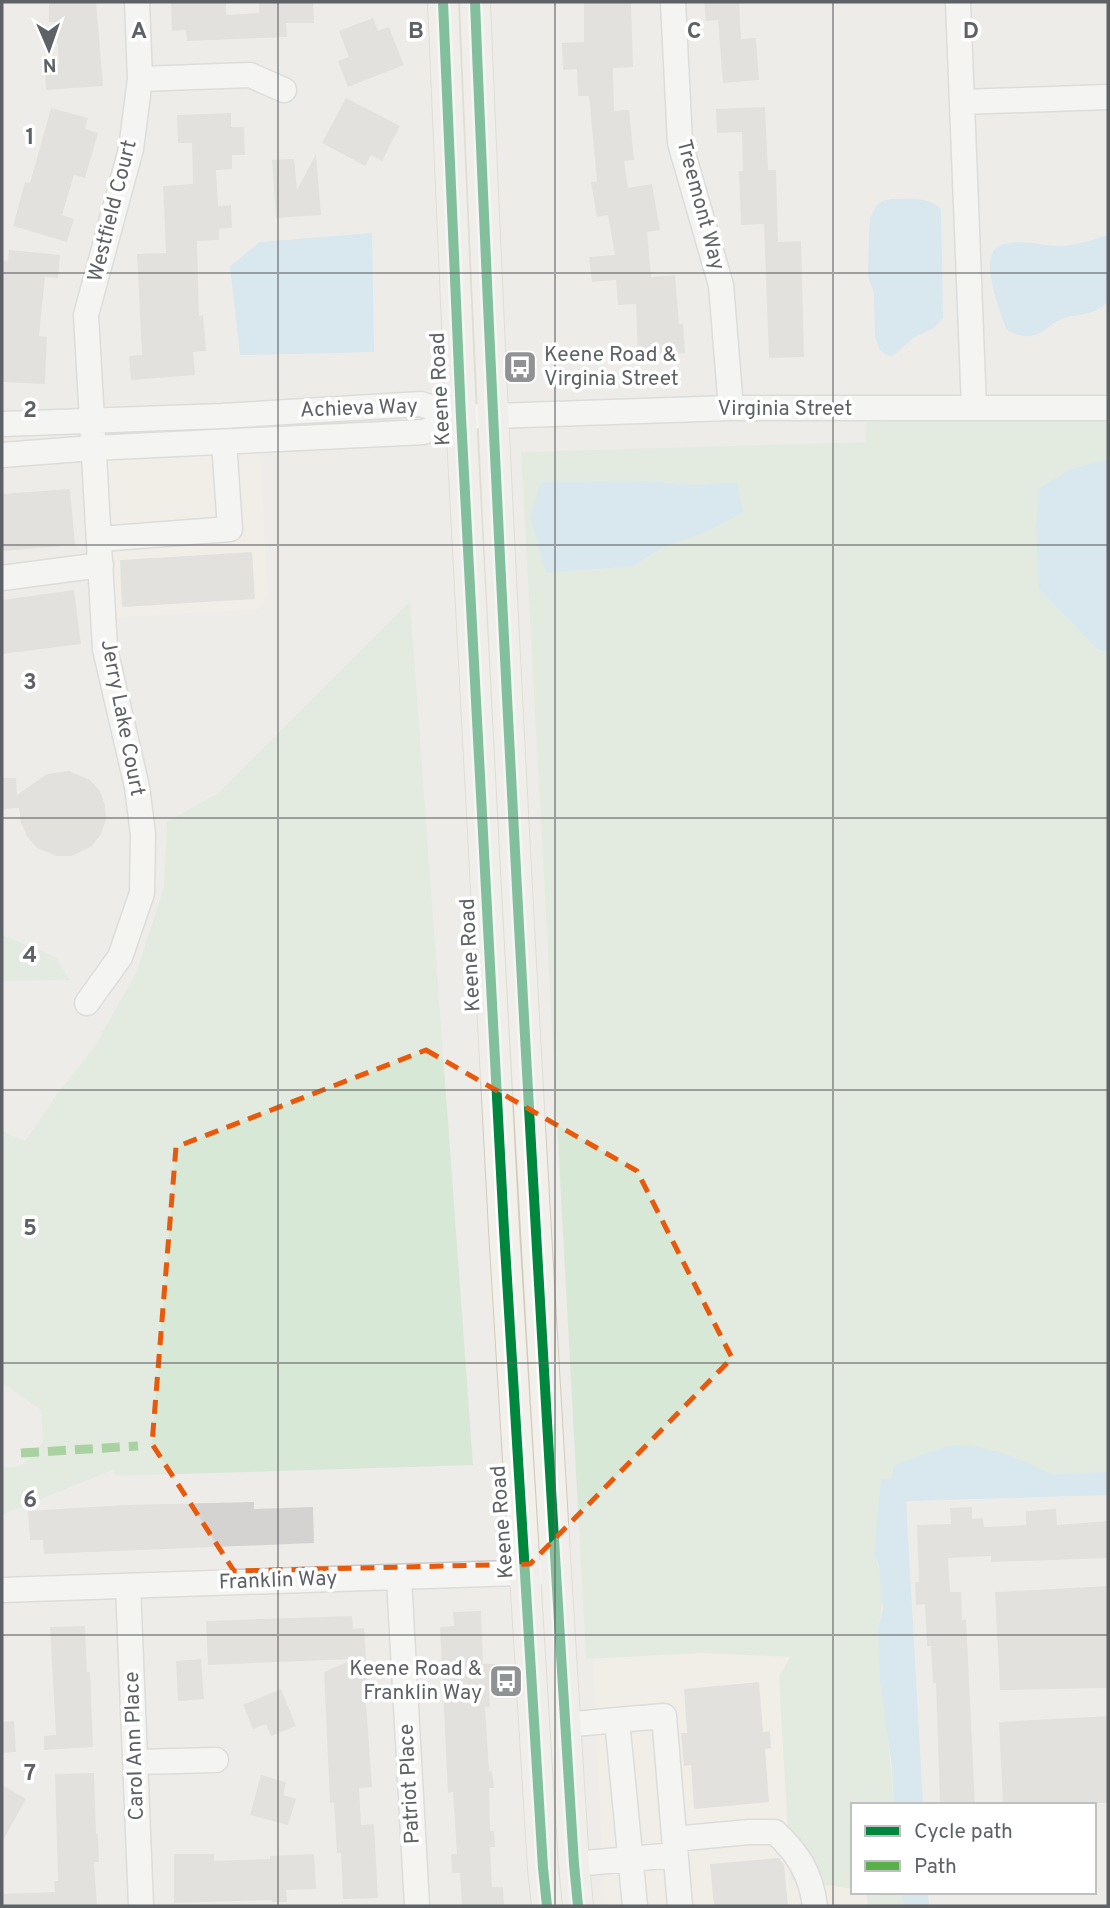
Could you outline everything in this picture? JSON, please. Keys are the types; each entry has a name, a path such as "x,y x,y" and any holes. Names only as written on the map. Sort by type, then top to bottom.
{"main road":[{"name":"Keene Road","path":"443,2 461,416 504,1230 542,1868 547,1906"},
{"path":"475,2 492,415 527,1081 573,1864 578,1906"}],"street":[{"name":"Westfield Court","path":"91,420 86,315 131,149 140,79 137,2"},
{"name":"Treemont Way","path":"673,2 680,143 721,285 731,408"},
{"path":"958,2 974,408"},
{"path":"140,79 250,75 284,90"},
{"path":"962,102 1108,97"},
{"name":"Achieva Way","path":"2,424 222,416 421,404 461,416"},
{"name":"Virginia Street","path":"461,416 731,408 1108,408"},
{"name":"Achieva Way","path":"2,455 424,432 461,416"},
{"name":"Jerry Lake Court","path":"87,1003 120,957 142,893 142,834 137,787 105,649 91,420"},
{"path":"100,539 230,529 224,442"},
{"path":"2,578 101,565"},
{"name":"Franklin Way","path":"2,1590 555,1571"},
{"name":"Patriot Place","path":"399,1577 416,1906"},
{"name":"Carol Ann Place","path":"128,1586 141,1906"},
{"path":"565,1724 664,1716 680,1906"},
{"path":"617,1720 635,1906"},
{"path":"137,1762 216,1760"},
{"path":"573,1864 631,1859 674,1847 749,1832 775,1832 793,1849 804,1865 816,1906"}],"highlighted area":[{"path":"426,1050 637,1171 732,1358 530,1564 234,1571 152,1444 176,1147"}],"shaded area":[{"path":"260,450 267,594 258,609 113,618 103,458"},
{"path":"703,1653 790,1657 851,1885 851,1894 866,1894 868,1906 605,1906 593,1659"}],"green space":[{"path":"915,418 1108,418 1108,459 1071,469 1039,488 1036,526 1039,589 1098,650 1108,652 1108,1472 1052,1474 1010,1455 971,1445 947,1446 894,1465 874,1554 882,1591 878,1628 894,1803 851,1803 851,1889 792,1880 791,1886 779,1677 790,1657 703,1653 586,1659 521,452 866,442 865,423","holes":["645,481 696,485 743,513 706,532 662,548 633,566 541,482"]},
{"path":"410,601 473,1465 115,1476 113,1470 2,1515 2,1468 21,1466 43,1442 41,1410 2,1383 2,1131 25,1141 94,1047 136,973 164,887 167,822 218,793"},
{"path":"2,935 56,957 70,980 2,981"},
{"path":"866,1894 902,1894 904,1906 868,1906"}],"water":[{"path":"891,199 924,200 941,209 943,318 934,328 913,338 893,356 880,350 875,337 874,293 868,277 870,218 877,205"},
{"path":"372,233 374,352 240,355 230,266 260,242"},
{"path":"1108,235 1108,301 1104,306 1090,313 1060,320 1035,335 1019,335 1007,330 992,285 990,272 994,251 1008,243 1067,246"},
{"path":"1108,459 1108,652 1098,650 1039,589 1036,526 1039,488 1071,469"},
{"path":"645,481 696,485 737,483 743,513 706,532 662,548 633,566 546,573 530,518 541,482"},
{"path":"971,1445 1010,1455 1052,1474 1108,1472 1108,1495 906,1501 923,1803 894,1803 892,1767 880,1680 878,1628 883,1608 879,1566 874,1555 881,1479 891,1479 894,1465 947,1446"},
{"path":"902,1894 928,1894 929,1906 904,1906"}],"building":[{"path":"49,2 96,2 103,86 46,90 45,65 59,64 56,22 49,22"},
{"path":"171,2 226,2 226,15 259,13 259,2 313,2 314,23 286,23 287,37 187,41 186,30 172,31"},
{"path":"584,2 631,2 633,67 613,68 614,111 629,110 634,160 624,161 628,188 652,184 660,230 647,232 651,277 675,275 679,324 683,324 685,353 638,356 636,304 618,305 616,280 592,282 589,257 615,255 608,215 597,217 591,182 597,181 589,96 578,96 577,69 563,70 562,43 584,42"},
{"path":"704,2 739,2 741,39 756,38 759,80 723,83 718,20 706,21"},
{"path":"373,18 378,31 389,27 404,65 348,87 338,61 349,57 339,31"},
{"path":"346,98 400,126 382,161 371,155 365,166 322,143"},
{"path":"765,107 768,170 776,170 778,242 801,241 804,357 769,358 764,224 741,225 739,171 743,171 742,132 717,133 716,109"},
{"path":"51,108 88,118 85,129 98,133 85,178 74,175 62,215 74,219 67,242 13,226 25,182 30,183"},
{"path":"231,113 231,127 244,127 245,155 232,155 232,169 216,170 218,206 231,205 232,228 219,229 219,240 197,241 199,316 203,315 206,351 193,352 195,375 131,380 129,356 142,355 137,254 166,253 163,186 193,184 192,143 178,143 177,115"},
{"path":"316,154 321,215 276,218 272,160 294,159 297,190"},
{"path":"9,250 60,255 58,278 45,277 39,336 47,337 45,384 2,382 2,261 8,261"},
{"path":"70,489 75,545 3,551 2,494"},
{"path":"252,552 255,599 122,607 120,560"},
{"path":"74,590 81,644 2,654 2,600"},
{"path":"69,771 90,780 100,791 106,820 101,834 92,846 72,856 57,856 37,848 27,836 21,823 19,808 2,809 2,778 16,778 17,795 47,774"},
{"path":"254,1502 254,1509 313,1507 314,1543 44,1554 43,1540 30,1540 28,1511 125,1505"},
{"path":"972,1507 972,1519 983,1518 984,1527 1026,1525 1026,1511 1056,1509 1057,1525 1108,1521 1108,1558 991,1562 991,1556 948,1558 950,1592 961,1592 962,1620 966,1619 975,1803 940,1803 936,1683 933,1683 931,1646 927,1646 925,1604 916,1605 915,1582 919,1582 917,1525 951,1524 950,1508"},
{"path":"1108,1586 1108,1688 1000,1690 995,1592"},
{"path":"481,1611 483,1664 500,1664 501,1692 489,1693 490,1707 485,1707 489,1771 492,1771 494,1788 489,1788 490,1831 494,1831 495,1847 490,1847 492,1887 503,1887 504,1906 462,1905 460,1873 452,1873 451,1854 457,1854 453,1792 448,1793 440,1627 454,1626 453,1612"},
{"path":"352,1616 353,1629 364,1628 372,1787 359,1788 361,1825 374,1824 378,1898 343,1899 341,1853 337,1853 334,1803 330,1803 324,1672 354,1659 208,1665 206,1621"},
{"path":"85,1626 93,1747 44,1750 44,1736 56,1735 50,1627"},
{"path":"201,1659 204,1699 178,1701 176,1661"},
{"path":"759,1682 763,1732 770,1731 771,1748 765,1749 769,1802 694,1809 691,1765 684,1766 681,1733 687,1733 684,1689"},
{"path":"281,1689 296,1726 271,1736 266,1724 253,1729 243,1705"},
{"path":"1108,1716 1108,1803 1003,1803 999,1722"},
{"path":"14,1721 16,1752 2,1753 2,1722"},
{"path":"94,1773 99,1862 94,1862 97,1906 2,1906 2,1894 55,1892 54,1881 58,1881 55,1774"},
{"path":"261,1775 286,1782 283,1795 296,1799 288,1825 250,1815"},
{"path":"2,1785 26,1799 2,1842"},
{"path":"174,1854 214,1854 214,1861 314,1854 316,1889 286,1890 287,1902 272,1900 174,1903"},
{"path":"779,1858 784,1865 788,1906 714,1906 710,1864"}],"marked path":[{"path":"21,1453 138,1446"}],"cycle path":[{"path":"443,2 461,417 504,1230 547,1906"},
{"path":"475,2 519,933 578,1906"}],"place":[{"name":"Keene Road & Virginia Street","path":"520,367"},
{"name":"Keene Road & Franklin Way","path":"506,1681"}]}
